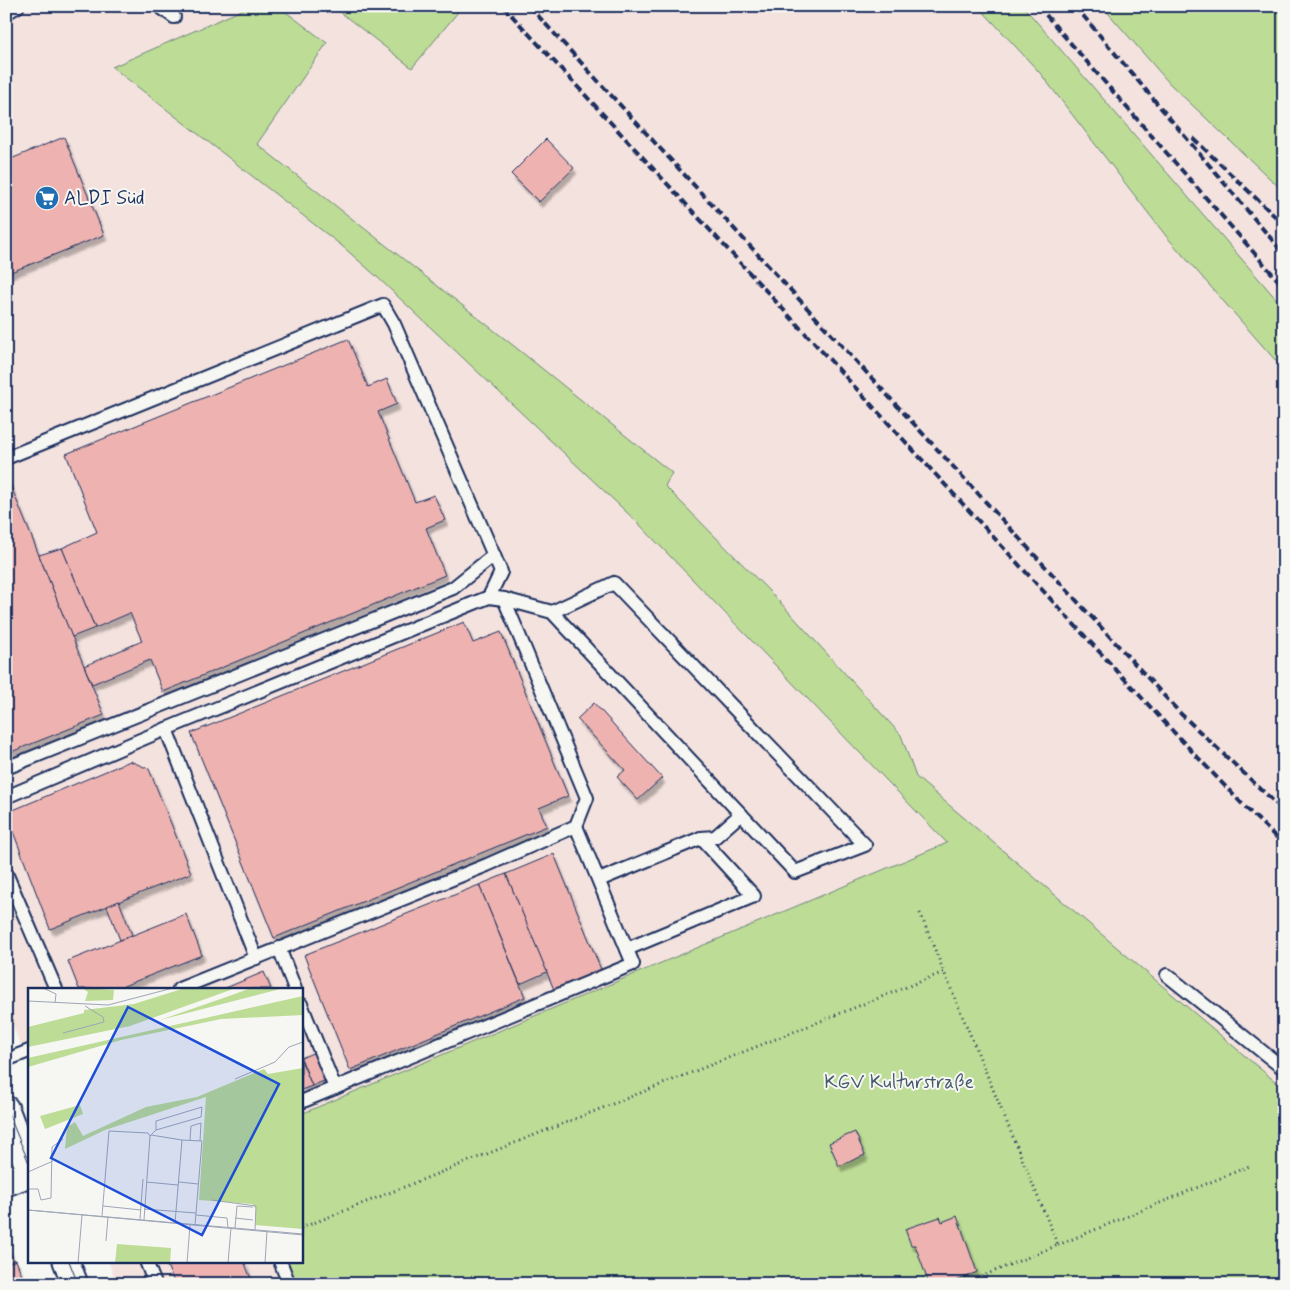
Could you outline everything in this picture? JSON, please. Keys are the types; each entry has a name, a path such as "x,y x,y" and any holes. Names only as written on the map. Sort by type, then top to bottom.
{"street":[{"path":"6,1109 28,1166"},
{"path":"6,1183 28,1174"},
{"path":"66,1262 75,1284"}],"lane":[{"path":"6,13 18,6"},
{"path":"159,6 174,17"},
{"path":"6,458 383,305 394,324 502,572 489,597"},
{"path":"6,768 454,588 494,555"},
{"path":"6,797 166,729 489,597 504,598 552,612 795,872 865,845 614,583 552,612"},
{"path":"302,1102 634,964 576,826 587,798 504,598"},
{"path":"166,729 256,958"},
{"path":"599,880 701,838 715,837 741,814"},
{"path":"181,988 487,865 576,826"},
{"path":"627,949 754,896 701,838"},
{"path":"6,873 56,988"},
{"path":"279,948 295,988"},
{"path":"1167,976 1284,1069"},
{"path":"302,1006 335,1088"},
{"path":"6,1060 28,1051"},
{"path":"146,1262 155,1284"},
{"path":"280,1262 289,1284"}],"path":[{"path":"920,913 1058,1245"},
{"path":"302,1228 944,972"},
{"path":"963,1284 1252,1165"}],"shaded area":[{"path":"6,6 978,6 1040,73 1166,236 1284,370 1284,1191 947,843 302,1114 302,988 28,988 28,1063 6,1009"},
{"path":"1023,6 1102,6 1170,84 1284,192 1284,308"},
{"path":"108,1262 275,1262 284,1284 117,1284"}],"green space":[{"name":"KGV Kulturstraße","path":"251,6 278,6 327,43 257,144 672,473 665,486 778,600 901,735 916,777 1284,1089 1284,1284 284,1284 275,1262 302,1262 302,1114 947,843 637,522 375,275 342,246 112,67"},
{"path":"332,6 453,6 458,12 412,68"},
{"path":"978,6 1023,6 1284,308 1284,370 1166,236 1040,73"},
{"path":"1102,6 1284,6 1284,192 1170,84"}],"building":[{"name":"ALDI Süd","path":"64,137 104,235 6,274 6,161"},
{"path":"546,139 574,168 539,202 511,174"},
{"path":"348,339 368,387 387,379 397,404 378,412 415,502 434,495 445,520 426,528 445,575 163,692 150,660 92,684 84,666 142,641 130,613 95,628 62,548 97,532 66,454"},
{"path":"6,479 8,479 104,715 6,754 6,660 10,659 6,651"},
{"path":"62,548 95,628 72,637 39,555"},
{"path":"464,622 473,643 501,632 568,796 539,808 547,826 274,938 191,733"},
{"path":"594,703 662,778 638,800 617,777 625,770 577,719"},
{"path":"130,761 149,769 191,873 50,929 6,813"},
{"path":"554,854 602,972 555,992 506,874"},
{"path":"506,874 547,972 520,984 479,885"},
{"path":"479,885 525,997 350,1070 304,955"},
{"path":"119,901 132,935 120,940 107,906"},
{"path":"186,914 202,955 119,988 79,988 68,961"},
{"path":"264,972 271,988 225,988"},
{"path":"315,1052 326,1080 312,1086 302,1058"},
{"path":"302,1062 312,1086 302,1090"},
{"path":"855,1132 865,1155 839,1166 829,1143"},
{"path":"957,1216 977,1272 949,1284 929,1284 915,1245 911,1245 905,1229 940,1217 942,1222"},
{"path":"6,1243 14,1261 6,1264"},
{"path":"16,1260 25,1284 6,1284 6,1264"},
{"path":"165,1262 244,1262 253,1284 175,1284"}],"tram line":[{"path":"6,1108 28,1161"},
{"path":"69,1262 78,1284"}],"railway":[{"path":"503,6 1167,725 1284,845"},
{"path":"529,6 1181,714 1284,811"},
{"path":"1038,6 1284,287"},
{"path":"1075,6 1284,254"},
{"path":"1193,138 1284,225"}],"place":[{"name":"ALDI Süd","path":"47,198"}]}
